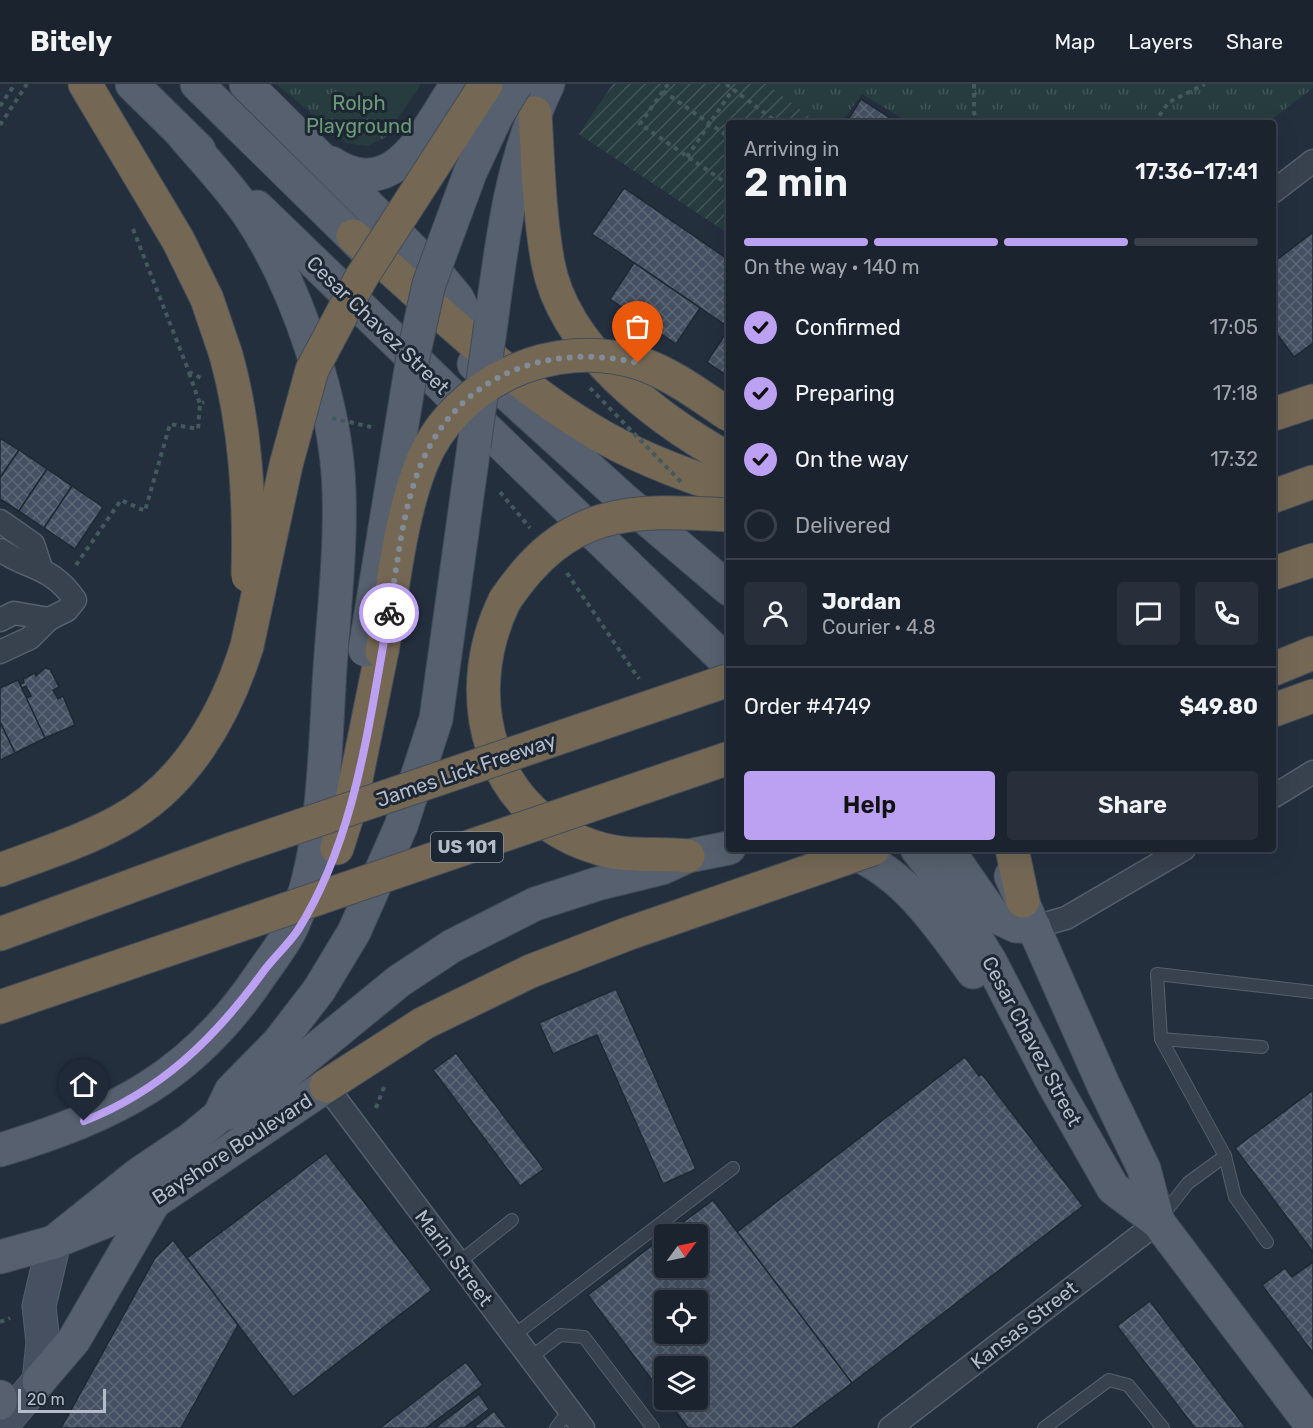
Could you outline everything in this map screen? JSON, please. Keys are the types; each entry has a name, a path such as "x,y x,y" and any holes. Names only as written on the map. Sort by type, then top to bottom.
{"highway":[{"path":"85,84 178,240 207,299 218,368 236,392 248,490 247,646"},
{"path":"0,870 86,838 120,821 167,785 211,732 227,702 247,646 286,465 312,370 361,278 486,84"},
{"path":"542,98 541,201 548,264 562,303 581,338 650,407 692,438 726,457"},
{"path":"353,236 500,364 590,429 636,454 683,475 726,488"},
{"path":"337,848 351,804 373,650 408,510 422,463 445,423 480,390 507,373 538,362 568,356 601,356 638,363 657,370 726,413"},
{"path":"1276,389 1313,379"},
{"path":"1276,413 1313,401"},
{"path":"1276,495 1313,483"},
{"path":"688,856 615,853 585,844 537,818 514,793 498,763 492,744 483,689 491,632 505,600 538,558 564,538 595,522 647,512 726,515"},
{"path":"1276,572 1313,560"},
{"path":"1276,668 1313,653"},
{"name":"James Lick Freeway","path":"0,934 232,849 726,681"},
{"path":"1276,709 1313,696"},
{"name":"US 101","path":"0,1006 726,759"},
{"path":"326,1086 424,1023 531,971 627,934 864,852"},
{"path":"1013,852 1029,914"}],"main road":[{"name":"Cesar Chavez Street","path":"132,84 726,661"},
{"name":"Cesar Chavez Street","path":"197,84 353,236 490,381 726,586"},
{"path":"246,84 324,159 438,275 482,326"},
{"path":"324,159 341,169 359,175 390,170 409,155 457,84"},
{"path":"373,650 413,357 429,284 470,173 496,117 516,84"},
{"path":"219,1116 231,1091 279,1042 319,990 354,932 401,826 426,755 442,689 474,446 482,326 511,190 542,98"},
{"path":"183,135 249,214 275,259 297,309 330,422 339,488 339,540 318,824 308,878 294,922 264,971"},
{"path":"0,1150 77,1124 141,1095 180,1066 214,1034 297,932 322,887 337,848"},
{"path":"54,1242 139,1174 191,1139 219,1116 245,1107 399,981 452,946 535,904 597,884 662,868 688,856 726,849"},
{"path":"848,852 878,866 916,900 949,938 1053,1083"},
{"name":"Cesar Chavez Street","path":"919,852 937,875 990,963 1053,1083 1113,1188 1158,1222 1313,1427"},
{"path":"949,852 993,915 1016,926 1029,914"},
{"name":"Cesar Chavez Street","path":"998,852 1029,914 1103,1084 1144,1169 1158,1222"},
{"name":"Bayshore Boulevard","path":"0,1257 54,1242 154,1202 326,1086"},
{"path":"39,1380 74,1340 154,1202"},
{"path":"0,1397 0,1403"}],"street":[{"path":"1276,189 1313,161"},
{"path":"0,521 33,544 41,568"},
{"path":"0,550 20,563 41,568 70,592 67,610 49,619 30,638 0,652"},
{"path":"0,620 14,613 49,619"},
{"path":"1276,795 1313,772"},
{"path":"1029,914 1066,918 1179,852"},
{"name":"Marin Street","path":"326,1086 583,1428"},
{"name":"Kansas Street","path":"890,1428 1158,1222"},
{"path":"0,1427 39,1380 43,1342 39,1306 54,1242"}],"lane":[{"path":"1267,1242 1235,1197 1225,1156 1161,1039 1157,974 1313,992"},
{"path":"1161,1039 1262,1047"},
{"path":"1158,1222 1188,1183 1225,1156"},
{"path":"513,1336 733,1168"},
{"path":"458,1263 512,1220"},
{"path":"530,1358 560,1335 584,1338 653,1428"},
{"path":"1044,1428 1109,1380 1128,1385 1163,1428"},
{"path":"556,1428 569,1410"}],"path":[{"path":"0,125 27,84"},
{"path":"668,84 640,124 726,183"},
{"path":"726,84 774,120"},
{"path":"974,84 974,113 978,120"},
{"path":"1156,120 1169,102 1205,84"},
{"path":"0,106 14,85"},
{"path":"687,157 733,89"},
{"path":"663,91 726,135"},
{"path":"70,592 121,500 145,511 170,424 198,429 200,404 129,221"},
{"path":"189,372 218,368"},
{"path":"588,387 684,486"},
{"path":"200,404 210,400"},
{"path":"497,489 533,531"},
{"path":"561,565 643,684"}],"green space":[{"name":"Rolph Playground","path":"276,84 421,84 385,138 367,146 347,143"},
{"path":"334,84 420,84 403,109 375,113"},
{"path":"613,84 1313,84 1313,88 1271,120 905,120 862,94 843,120 726,120 726,232 579,134"},
{"path":"613,84 766,84 814,120 726,120 726,232 579,134"}],"building":[{"path":"861,99 893,120 848,120"},
{"path":"624,188 726,258 726,321 724,324 592,234"},
{"path":"1313,232 1313,343 1294,357 1276,333 1276,260"},
{"path":"634,263 700,308 676,344 610,299"},
{"path":"726,333 726,375 707,362"},
{"path":"0,438 19,450 0,478"},
{"path":"19,450 47,469 19,511 0,499 0,478"},
{"path":"47,469 72,486 44,528 19,511"},
{"path":"72,486 103,507 75,549 44,528"},
{"path":"45,668 50,669 59,687 53,690 58,699 63,696 75,725 45,738 26,698 31,696 26,686 22,688 20,684 24,683 23,679 35,673 36,676"},
{"path":"18,680 45,738 15,753 0,722 0,688"},
{"path":"0,722 15,753 0,760"},
{"path":"616,989 696,1169 663,1184 597,1035 553,1054 539,1023"},
{"path":"456,1053 544,1169 520,1186 433,1070"},
{"path":"965,1057 979,1076 982,1074 1083,1206 852,1383 737,1232"},
{"path":"1313,1090 1313,1252 1235,1148"},
{"path":"326,1153 432,1290 293,1397 187,1258"},
{"path":"713,1200 852,1383 792,1428 688,1428 674,1410 708,1410 708,1356 654,1356 654,1383 588,1295 654,1244 654,1278 708,1278 708,1224 681,1224"},
{"path":"173,1240 238,1325 181,1428 61,1428 155,1258"},
{"path":"1313,1262 1313,1353 1262,1285 1285,1268 1292,1277"},
{"path":"1150,1301 1246,1428 1195,1428 1117,1326"},
{"path":"466,1362 483,1385 426,1428 380,1428"},
{"path":"479,1394 489,1409 464,1428 435,1428"},
{"path":"494,1411 507,1428 473,1428"}],"way so far":[{"path":"389,613 416,478 428,449 456,410 480,390 507,373 553,358 601,356 638,363"}],"route":[{"path":"84,1121 141,1095 192,1056 225,1022 297,932 322,887 351,804 389,613"}]}
